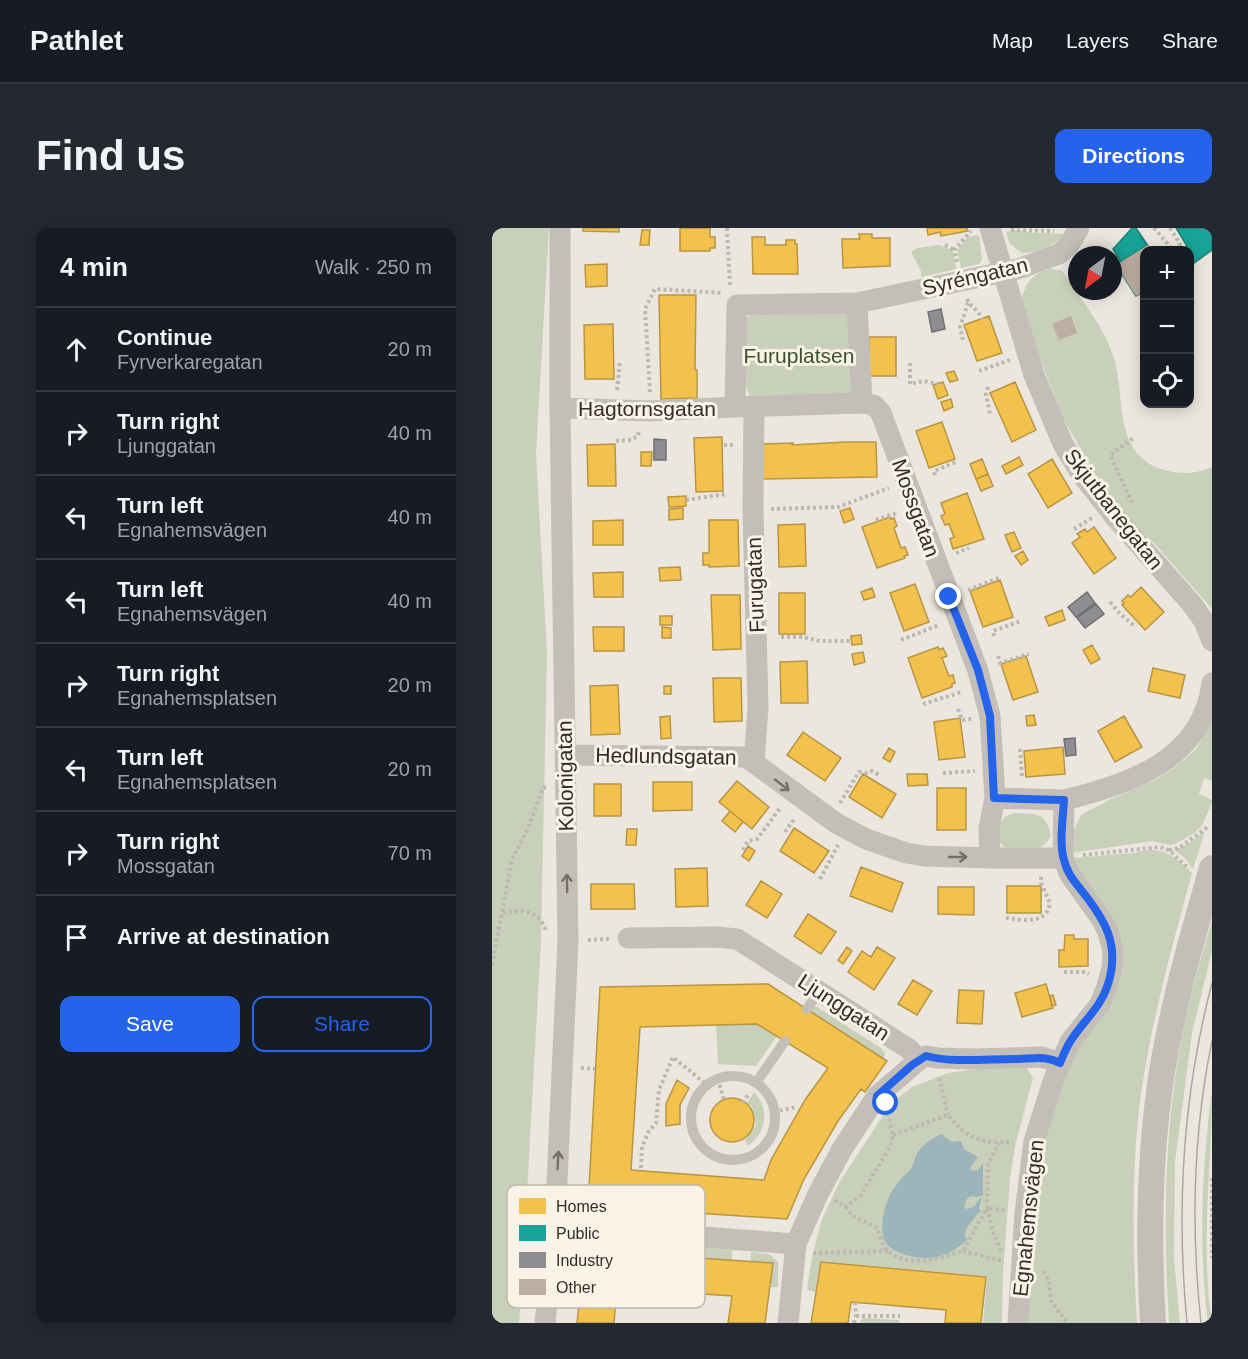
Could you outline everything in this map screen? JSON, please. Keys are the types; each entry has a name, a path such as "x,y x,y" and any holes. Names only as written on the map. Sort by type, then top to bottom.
{"street":[{"name":"Kolonigatan","path":"557,1185 568,941 560,408 560,228"},
{"name":"Syréngatan","path":"857,303 1018,268 1059,254 1069,245 1072,230"},
{"name":"Skjutbanegatan","path":"988,231 1034,375 1063,444 1080,472 1115,517 1191,603 1204,621 1212,641"},
{"path":"857,303 862,403 745,407 737,305 857,303"},
{"name":"Mossgatan","path":"862,403 874,405 881,414 978,670 990,716 994,798 989,828 990,858"},
{"name":"Hagtornsgatan","path":"560,408 651,411 745,407"},
{"name":"Furugatan","path":"745,407 753,508 758,708 754,762"},
{"path":"994,798 1064,800 1102,791 1150,771 1182,747 1198,724 1212,684"},
{"name":"Hedlundsgatan","path":"565,755 738,756 754,762 791,792 846,829 876,843 915,854 940,858 1063,858"},
{"path":"1063,858 1064,800"},
{"name":"Egnahemsvägen","path":"1018,1323 1014,1265 1025,1213 1034,1141 1060,1063 1070,1042 1100,1004 1112,968 1113,951 1108,932 1070,876 1063,858"},
{"path":"1153,1323 1150,1204 1154,1139 1162,1073 1204,870"},
{"name":"Ljunggatan","path":"620,939 716,937 737,939 909,1049 919,1060"},
{"path":"788,1323 803,1249 817,1196 842,1149 877,1096 926,1056 973,1059 1042,1057 1060,1063"},
{"path":"705,1240 803,1249"},
{"name":"Kolonigatan","path":"544,1323 546,1308"}],"lane":[{"path":"807,1009 819,991"},
{"path":"756,1083 785,1041"},
{"path":"739,1076 756,1083 768,1095 774,1113 770,1137 759,1150 744,1158 718,1157 698,1140 692,1124 693,1107 700,1092 718,1079 739,1076"}],"path":[{"path":"651,411 645,309 655,289 730,293 727,228"},
{"path":"1154,228 1170,246"},
{"path":"1170,228 1180,244 1178,246"},
{"path":"954,250 988,231 1072,230"},
{"path":"945,245 954,250 959,272"},
{"path":"963,340 960,327 968,303"},
{"path":"617,410 617,379 620,361"},
{"path":"980,371 1008,361"},
{"path":"910,363 910,384 923,381 938,384"},
{"path":"988,387 986,394 990,414"},
{"path":"1110,455 1135,437"},
{"path":"935,475 934,471 956,462"},
{"path":"753,508 838,507 907,482"},
{"path":"686,500 726,494"},
{"path":"1074,529 1089,520"},
{"path":"952,555 969,548"},
{"path":"977,586 1001,577"},
{"path":"1110,603 1136,627"},
{"path":"901,640 957,618"},
{"path":"993,636 993,631 1021,621"},
{"path":"781,637 852,641"},
{"path":"998,656 1000,663 1029,654"},
{"path":"923,704 951,695"},
{"path":"1017,781 1022,776 1020,749"},
{"path":"943,773 993,769"},
{"path":"851,785 859,772 872,771 879,775"},
{"path":"492,965 512,859 527,831 543,788"},
{"path":"743,850 748,841 757,839 791,792"},
{"path":"1168,850 1179,848 1209,826"},
{"path":"820,879 846,829"},
{"path":"1063,858 1160,847 1168,850 1188,868 1204,870"},
{"path":"1006,918 1027,921 1042,918 1047,913 1050,903 1041,883 1042,858"},
{"path":"503,913 510,911 537,915 544,924 548,941"},
{"path":"580,940 620,939"},
{"path":"1064,972 1086,972 1092,976"},
{"path":"641,1168 642,1148 649,1131 657,1123 659,1090 673,1057 707,1085"},
{"path":"718,1079 724,1100"},
{"path":"845,1207 860,1196 890,1147 893,1135 886,1103 877,1096"},
{"path":"774,1113 796,1107"},
{"path":"893,1135 948,1115 963,1133 976,1138 999,1143 1034,1141"},
{"path":"999,1143 988,1164 987,1208 994,1235 1014,1265"},
{"path":"1212,1178 1212,1258"},
{"path":"817,1196 830,1198 845,1207 853,1216 877,1228 882,1244 889,1251 904,1258 930,1261 963,1251 1014,1265"},
{"path":"963,1251 987,1208"},
{"path":"803,1249 889,1251"},
{"path":"1043,1266 1049,1281 1051,1301 1067,1323"},
{"path":"854,1323 855,1302"},
{"path":"856,1316 900,1316"}],"green space":[{"path":"492,228 549,228 536,454 547,653 541,940 527,1185 507,1185 507,1308 520,1308 519,1323 492,1323"},
{"path":"1015,230 1066,234 1046,248 1022,253 1010,244 1006,232"},
{"path":"979,235 982,260 979,264 961,268 957,250 968,237"},
{"path":"940,245 953,251 956,269 921,277 921,271 911,252 917,248"},
{"path":"1049,269 1061,270 1068,279 1068,300 1082,300 1104,334 1117,371 1124,423 1137,453 1150,464 1168,471 1190,473 1212,467 1212,609 1155,544 1125,516 1103,488 1063,418 1026,323 1021,298 1027,284 1039,273"},
{"name":"Furuplatsen","path":"846,309 854,364 853,386 850,395 751,401 745,383 744,327 748,317 754,313"},
{"path":"1212,721 1212,781 1204,778 1199,794 1212,802 1202,826 1175,844 1169,845 1153,841 1071,853 1072,834 1081,815 1155,780 1175,767 1196,749"},
{"path":"1016,813 1035,814 1046,822 1051,835 1039,849 1010,850 997,839 1004,818"},
{"path":"1205,831 1193,869 1184,857 1174,850 1188,844"},
{"path":"1148,850 1167,853 1192,873 1155,1019 1139,1109 1134,1216 1137,1323 1022,1323 1045,1109 1118,964 1071,858"},
{"path":"1212,920 1212,951 1192,1033 1175,1162 1174,1257 1180,1323 1169,1323 1166,1213 1172,1103 1186,1017"},
{"path":"817,1007 881,1048 885,1053 884,1059 809,1010"},
{"path":"757,1024 777,1036 756,1066 718,1064 716,1025"},
{"path":"1006,1065 1027,1068 1033,1078 1015,1146 1010,1179 1002,1323 983,1323 987,1276 821,1261 815,1292 807,1290 812,1257 822,1219 839,1183 891,1103 912,1087 948,1073"},
{"path":"1212,1090 1207,1265 1212,1323 1208,1323 1203,1265 1202,1206"},
{"path":"754,1092 762,1106 764,1120 759,1134 748,1146 745,1140 756,1125 752,1107 747,1103"},
{"path":"705,1248 732,1250 732,1261 705,1259"},
{"path":"751,1252 769,1254 778,1262 778,1287 770,1287 773,1264 750,1262"},
{"path":"863,1318 898,1320 901,1323 859,1323"}],"water":[{"path":"941,1134 952,1142 961,1141 964,1149 978,1157 970,1168 973,1171 978,1170 983,1163 983,1195 971,1196 964,1207 967,1209 975,1206 982,1197 979,1208 981,1212 966,1230 965,1237 968,1239 944,1255 922,1258 901,1253 889,1246 883,1235 886,1205 892,1191 911,1168 923,1146"}],"building: Homes":[{"path":"583,228 619,228 619,232 583,231"},
{"path":"680,228 710,228 710,237 715,237 715,248 710,248 710,251 680,251"},
{"path":"927,228 967,228 968,231 941,236 940,232 928,235"},
{"path":"642,230 650,230 649,245 640,245"},
{"path":"859,234 872,234 872,238 890,238 890,266 843,268 842,239 860,239"},
{"path":"752,237 765,237 765,245 786,245 786,240 795,240 798,274 753,274"},
{"path":"607,264 607,286 586,287 585,265"},
{"path":"659,295 696,295 697,398 661,399"},
{"path":"989,316 1002,353 977,361 964,325"},
{"path":"613,324 614,379 585,379 584,325"},
{"path":"869,337 896,337 896,376 869,376"},
{"path":"954,371 958,380 950,382 946,373"},
{"path":"943,382 948,395 938,399 933,385"},
{"path":"1015,382 1036,430 1012,442 990,393"},
{"path":"951,399 953,407 944,411 941,402"},
{"path":"942,422 955,459 929,468 916,431"},
{"path":"722,437 723,491 696,492 694,438"},
{"path":"876,442 877,477 762,479 762,444"},
{"path":"615,444 616,486 588,486 587,445"},
{"path":"641,452 652,452 651,466 641,466"},
{"path":"1019,457 1023,465 1006,474 1002,466"},
{"path":"982,459 988,474 976,479 970,464"},
{"path":"1052,459 1072,493 1048,508 1028,474"},
{"path":"988,474 993,486 981,491 976,479"},
{"path":"967,493 984,539 953,549 950,539 954,537 949,524 945,525 941,516 945,514 941,503"},
{"path":"686,496 686,506 669,507 668,497"},
{"path":"683,508 683,519 669,520 669,509"},
{"path":"850,508 854,519 844,523 840,511"},
{"path":"890,517 894,518 897,526 894,528 901,548 905,547 908,555 877,568 862,527"},
{"path":"623,520 623,545 593,545 593,521"},
{"path":"709,520 738,520 739,566 709,567 709,565 703,565 703,553 709,553"},
{"path":"805,524 806,566 779,567 778,525"},
{"path":"1094,527 1116,558 1094,574 1072,543 1080,537 1077,534 1085,529 1087,532"},
{"path":"1014,532 1021,548 1012,552 1005,535"},
{"path":"1023,551 1028,560 1021,565 1015,556"},
{"path":"680,567 681,580 660,581 659,568"},
{"path":"623,572 623,597 594,597 593,573"},
{"path":"1000,580 1013,617 983,627 970,591"},
{"path":"915,584 929,622 904,631 890,593"},
{"path":"1141,587 1164,612 1145,630 1122,605 1124,604 1122,601 1128,595 1131,597"},
{"path":"872,588 875,597 864,600 861,592"},
{"path":"779,593 805,593 805,634 779,634"},
{"path":"711,595 740,595 741,649 713,650"},
{"path":"1062,610 1065,620 1049,626 1045,617"},
{"path":"660,616 672,616 672,625 660,625"},
{"path":"593,627 624,627 624,651 594,651"},
{"path":"662,627 671,628 671,638 662,638"},
{"path":"861,635 862,644 852,645 851,636"},
{"path":"1092,645 1100,659 1091,664 1083,650"},
{"path":"938,647 939,650 943,648 947,656 942,658 949,676 953,675 955,683 952,687 922,698 908,658"},
{"path":"863,652 865,662 854,665 852,654"},
{"path":"1026,656 1038,692 1013,700 1001,664"},
{"path":"807,661 808,703 781,703 780,662"},
{"path":"1153,668 1185,675 1180,698 1148,691"},
{"path":"713,678 741,678 742,721 714,722"},
{"path":"618,685 620,734 591,735 590,686"},
{"path":"664,686 671,686 671,694 664,694"},
{"path":"1034,715 1036,725 1027,726 1026,716"},
{"path":"670,716 671,738 661,739 660,717"},
{"path":"1124,716 1142,747 1115,762 1098,731"},
{"path":"960,718 965,757 939,760 934,722"},
{"path":"803,732 841,758 825,781 787,755"},
{"path":"1063,747 1065,774 1026,777 1024,751"},
{"path":"889,748 895,752 890,762 883,758"},
{"path":"863,774 896,794 882,818 849,797"},
{"path":"907,774 927,774 928,785 908,786"},
{"path":"737,781 769,807 752,829 719,802"},
{"path":"653,782 692,782 692,810 653,811"},
{"path":"594,784 621,784 621,816 594,816"},
{"path":"937,788 966,788 966,830 937,830"},
{"path":"730,811 743,822 735,832 722,821"},
{"path":"794,828 829,851 814,873 780,851"},
{"path":"627,829 637,829 636,845 626,845"},
{"path":"748,846 755,851 749,861 742,856"},
{"path":"861,867 903,883 892,912 850,896"},
{"path":"707,868 708,906 676,907 675,869"},
{"path":"761,881 782,894 767,918 746,905"},
{"path":"591,884 634,884 635,909 591,909"},
{"path":"1007,886 1041,886 1041,913 1007,913"},
{"path":"938,887 974,887 974,915 938,914"},
{"path":"808,914 836,932 821,954 794,936"},
{"path":"1065,935 1074,935 1074,939 1088,939 1088,966 1059,967 1059,950 1064,950"},
{"path":"847,947 852,951 843,964 838,960"},
{"path":"877,947 895,958 874,990 848,972 862,951 871,957"},
{"path":"913,980 932,991 917,1015 898,1004"},
{"path":"768,984 887,1061 865,1092 861,1089 838,1121 804,1179 787,1219 705,1214 705,1185 589,1185 600,987","holes":["757,1024 828,1068 805,1100 771,1160 764,1180 631,1170 640,1027"]},
{"path":"1046,984 1053,1008 1022,1017 1015,993"},
{"path":"959,990 984,991 982,1024 957,1023"},
{"path":"1053,995 1056,1005 1052,1006 1050,996"},
{"path":"677,1080 689,1088 680,1105 680,1124 666,1126 666,1104"},
{"path":"732,1098 747,1105 754,1120 747,1135 732,1142 717,1135 710,1120 717,1105"},
{"path":"705,1258 773,1263 765,1323 728,1323 732,1296 705,1294"},
{"path":"821,1262 986,1277 981,1323 945,1323 946,1310 851,1302 848,1323 811,1323"},
{"path":"579,1308 615,1308 614,1323 577,1323"}],"building: Public":[{"path":"1132,228 1136,228 1147,246 1140,246 1140,250 1122,261 1122,246 1116,246"},
{"path":"1132,228 1136,228 1148,246 1140,246 1140,294 1136,296 1122,274 1122,246 1116,246"},
{"path":"1176,228 1212,228 1212,250 1194,263 1194,246 1187,246"}],"building: Industry":[{"path":"941,309 945,329 932,332 928,312"},
{"path":"654,439 666,440 666,460 654,460"},
{"path":"1087,592 1095,603 1076,617 1068,607"},
{"path":"1096,604 1104,614 1085,628 1077,618"},
{"path":"1075,738 1076,755 1066,756 1064,739"}],"building: Other":[{"path":"1140,250 1140,294 1136,296 1122,274 1122,261"},
{"path":"1071,316 1077,333 1059,340 1052,324"}],"tram line":[{"path":"1187,1323 1182,1237 1184,1152 1194,1067 1212,983"},
{"path":"1201,1323 1196,1253 1196,1182 1201,1111 1212,1041"}],"route":[{"path":"886,1103 877,1096 912,1065 926,1056 973,1059 1042,1057 1060,1063 1070,1042 1100,1004 1112,968 1113,951 1108,932 1070,876 1063,858 1064,800 994,798 990,716 978,670 949,597"}]}
